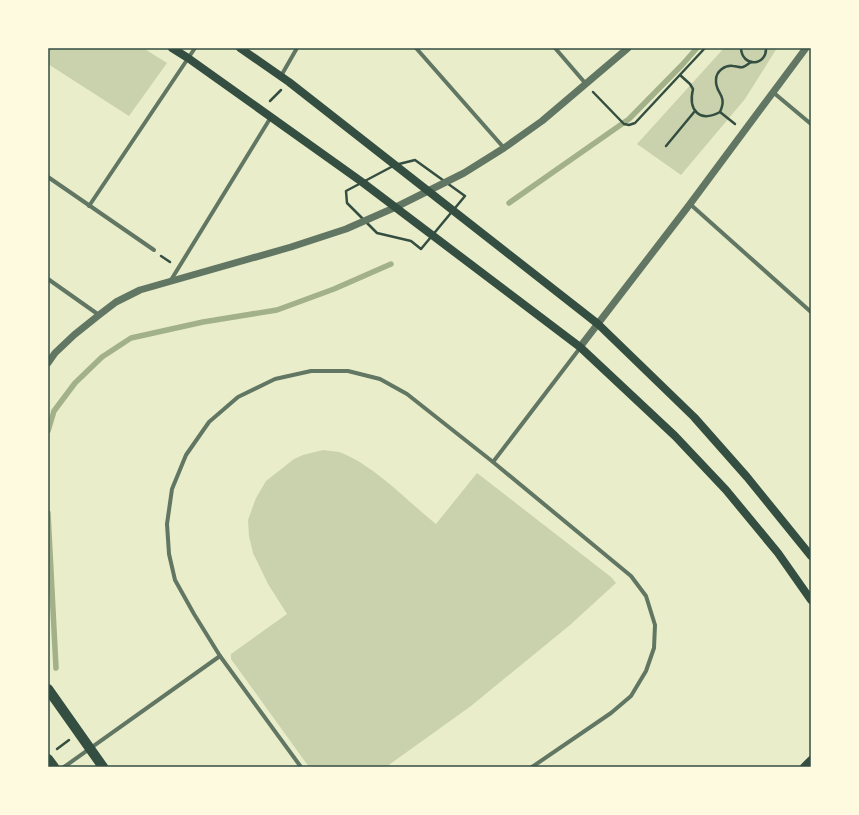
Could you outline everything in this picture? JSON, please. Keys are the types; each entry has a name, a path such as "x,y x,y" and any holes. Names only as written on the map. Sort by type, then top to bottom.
{"main road":[{"path":"172,48 396,207 580,347 675,436 726,490 778,553 811,600"},
{"path":"240,48 289,82 598,324 694,417 747,477 811,556"},
{"path":"48,689 103,767"},
{"path":"51,755 54,767"},
{"path":"804,767 811,760"}],"street":[{"path":"89,206 195,48"},
{"path":"281,76 297,48"},
{"path":"416,48 504,148"},
{"path":"555,48 586,84"},
{"path":"48,363 55,353 74,335 99,315 116,302 140,290 291,247 346,229 396,207 464,173 504,148 542,121 628,48"},
{"path":"493,462 690,204 806,48"},
{"path":"774,92 811,124"},
{"path":"169,282 271,117"},
{"path":"48,177 154,250"},
{"path":"690,204 811,312"},
{"path":"48,279 99,315"},
{"path":"301,767 220,656 175,580 169,554 167,524 172,489 186,454 209,422 238,397 275,379 311,371 348,372 380,379 406,394 493,462 631,576 646,596 655,625 654,648 646,671 631,696 611,713 532,767"},
{"path":"64,767 220,656"}],"path":[{"path":"586,84 624,124 629,125 635,123 705,48"},
{"path":"741,48 741,54 745,60 751,62 758,62 763,58 766,53 766,48"},
{"path":"680,75 694,89 691,97 692,105 695,111 700,116 708,116 720,112 724,104 723,97 716,84 716,78 719,71 726,66 744,67 751,62"},
{"path":"262,111 289,82"},
{"path":"666,146 695,111"},
{"path":"720,112 744,132"},
{"path":"154,250 179,268"},
{"path":"51,755 79,733"}],"green space":[{"path":"48,48 143,48 167,63 129,116 48,64"},
{"path":"724,48 777,48 745,99 681,175 637,144"},
{"path":"323,450 339,452 364,465 377,474 436,524 477,473 611,577 616,583 570,625 471,706 386,767 309,767 231,659 231,654 287,614 268,584 253,553 249,536 248,520 256,498 266,481 294,459"}],"waterway":[{"path":"509,203 629,119 697,48"},
{"path":"48,431 54,411 75,383 102,357 131,338 203,322 277,310 334,289 391,264"},
{"path":"48,513 56,668"}]}
